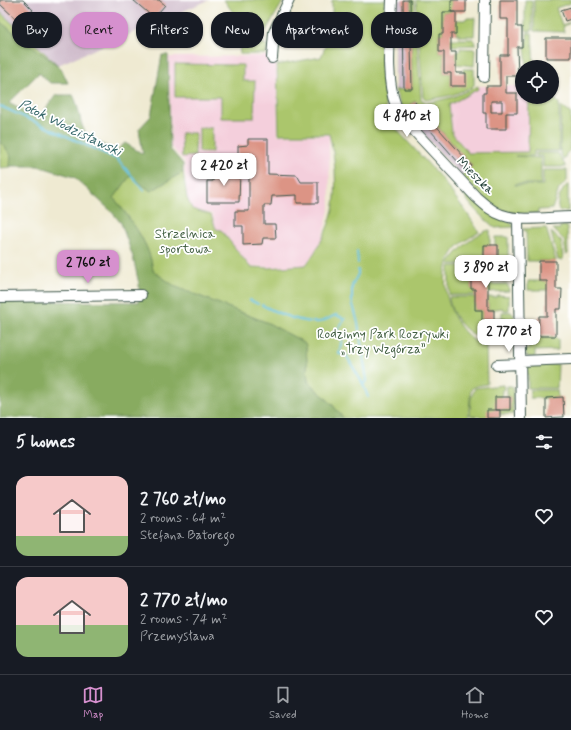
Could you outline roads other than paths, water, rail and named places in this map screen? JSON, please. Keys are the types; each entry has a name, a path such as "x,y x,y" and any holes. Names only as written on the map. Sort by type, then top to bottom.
{"street":[{"path":"272,58 274,32 289,0"},
{"name":"Mieszka","path":"392,0 390,78 392,95 397,108 406,122 476,198 489,208 502,215 518,218 571,217"},
{"path":"484,77 485,0"},
{"path":"518,218 521,418"},
{"path":"0,297 35,293 138,294"},
{"path":"498,365 571,359"}],"waterway":[{"name":"Potok Wodzisławski","path":"0,106 117,159 144,190"},
{"path":"357,251 358,263"},
{"path":"358,270 358,274 352,286 352,301 358,323 367,381 363,384"},
{"path":"250,300 258,304"},
{"name":"Potok Wodzisławski","path":"262,305 282,315 304,321 319,322 336,315 345,319 335,333 342,339 339,354 346,355 363,384 368,397"}],"park label":[{"name":"Strzelnica sportowa","path":"185,242"},
{"name":"Rodzinny Park Rozrywki „Trzy Wzgórza”","path":"383,342"}]}
